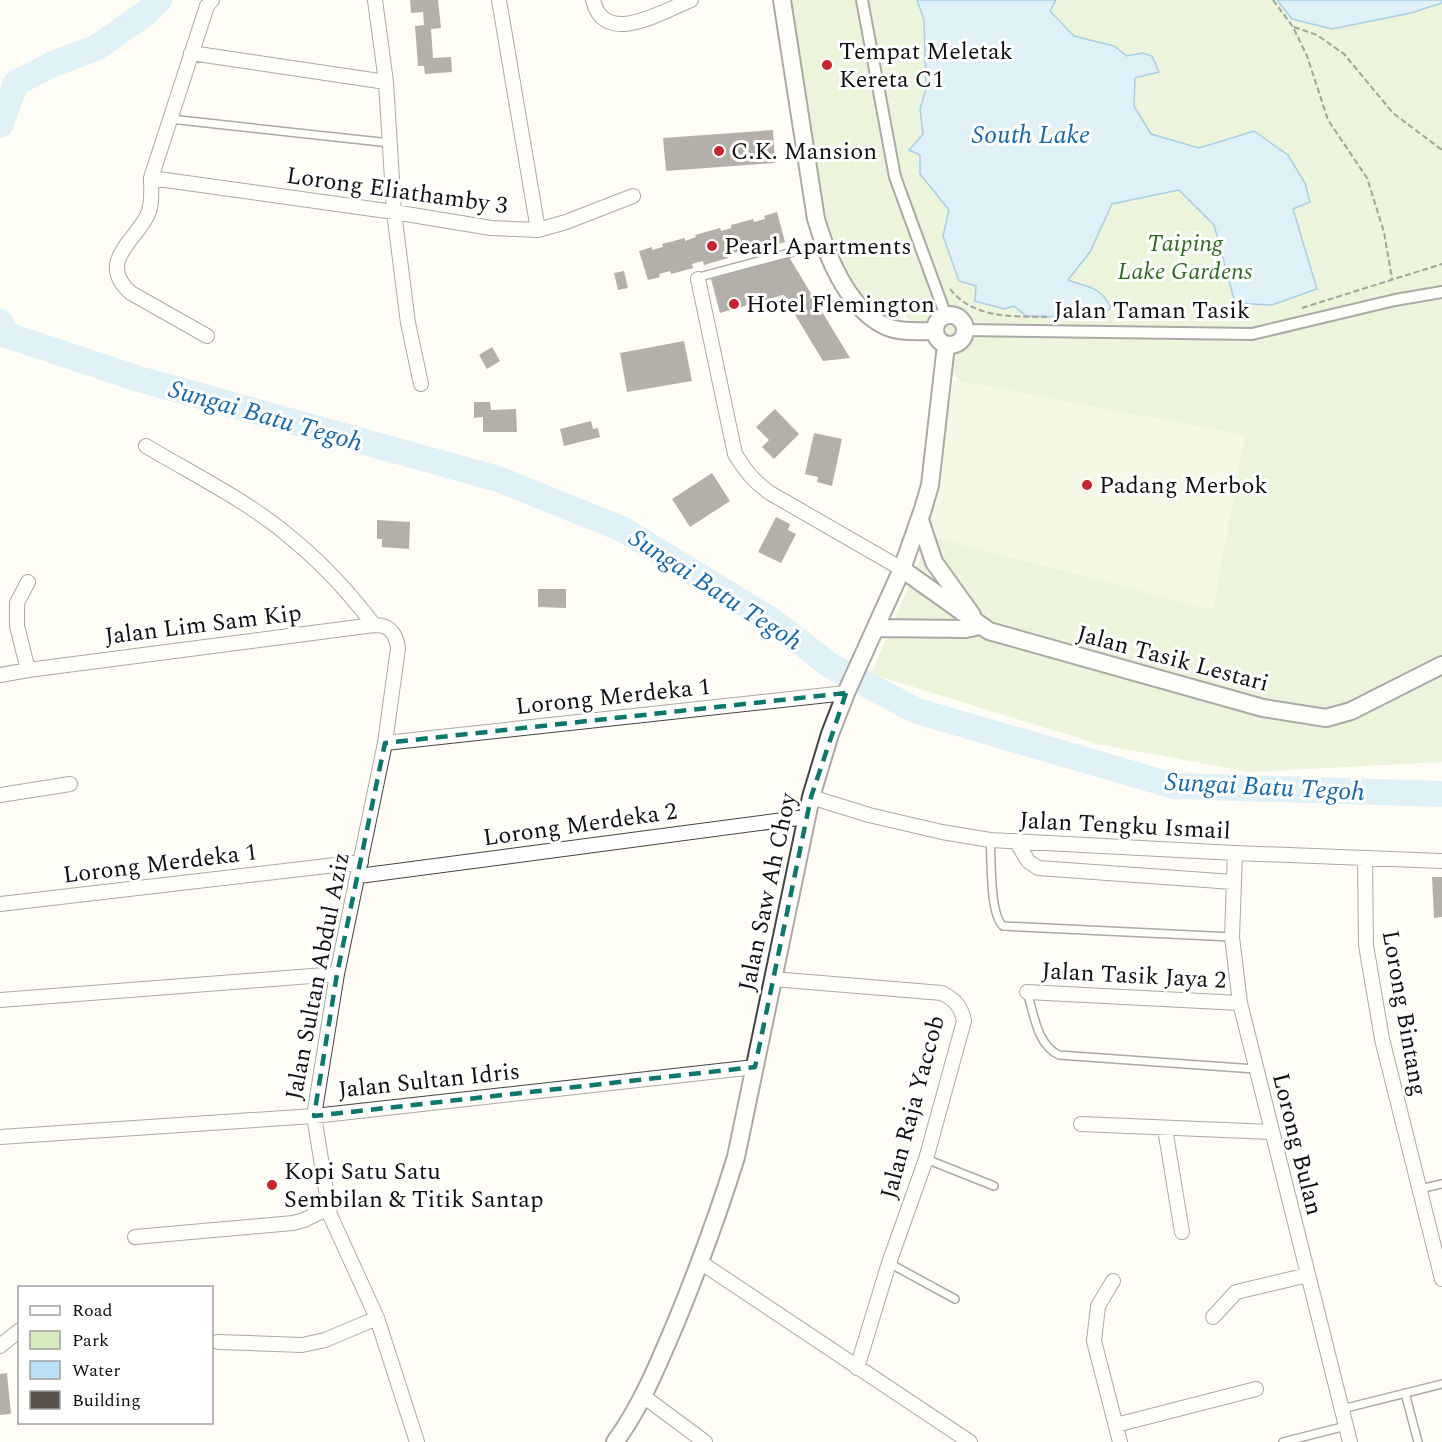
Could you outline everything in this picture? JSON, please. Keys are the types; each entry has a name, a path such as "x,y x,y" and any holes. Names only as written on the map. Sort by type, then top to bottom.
{"street":[{"path":"207,336 131,293 118,278 116,268 121,254 148,214 151,178 207,6 212,0"},
{"path":"375,0 386,82 394,212 408,323 421,384"},
{"path":"499,0 538,230"},
{"path":"593,0 595,9 601,18 620,25 645,19 691,0"},
{"path":"782,0 816,219 823,244 847,291 865,312 884,326 903,331 935,331"},
{"path":"862,0 895,177 946,316"},
{"path":"191,53 386,82"},
{"name":"Lorong Eliathamby 3","path":"151,178 491,228 538,230 566,222 633,196"},
{"path":"699,279 735,453 746,471 757,484 770,493 902,569"},
{"name":"Jalan Taman Tasik","path":"965,330 1252,334 1395,300 1442,292"},
{"path":"946,316 959,318 965,326 963,339 955,345 946,345 937,338 935,331 937,323 946,316"},
{"name":"Jalan Saw Ah Choy","path":"615,1442 630,1421 643,1396 700,1262 736,1156 811,797 830,734 902,569 930,485 946,345"},
{"path":"146,446 251,509 295,540 344,586 375,625"},
{"path":"877,628 966,629 980,626 934,562 928,550 920,520"},
{"name":"Jalan Tasik Lestari","path":"902,569 980,626 1000,636 1263,708 1326,718 1352,711 1442,665"},
{"path":"28,582 17,603 17,626 28,670"},
{"name":"Jalan Sultan Abdul Aziz","path":"375,625 383,625 392,629 397,638 398,648 385,743 337,974 314,1116 330,1215 377,1318 417,1442"},
{"name":"Jalan Lim Sam Kip","path":"0,675 375,625"},
{"name":"Lorong Merdeka 1","path":"385,743 848,689"},
{"path":"0,795 70,784"},
{"name":"Jalan Tengku Ismail","path":"811,797 890,820 990,840 1235,854 1442,861"},
{"name":"Lorong Merdeka 2","path":"360,869 806,817"},
{"path":"1016,841 1028,861 1038,868 1233,882"},
{"name":"Lorong Bulan","path":"1235,854 1232,937 1240,1003 1350,1442"},
{"name":"Lorong Bintang","path":"1365,858 1366,945 1382,1039 1442,1279"},
{"name":"Lorong Merdeka 1","path":"0,904 360,869"},
{"path":"0,1000 337,974"},
{"name":"Jalan Raja Yaccob","path":"773,979 942,993 952,998 961,1008 964,1021 926,1159 888,1263 857,1368"},
{"name":"Jalan Tasik Jaya 2","path":"1027,992 1240,1003"},
{"name":"Jalan Sultan Idris","path":"0,1137 314,1116 755,1067"},
{"path":"1081,1124 1271,1132"},
{"path":"1165,1129 1182,1232"},
{"path":"135,1237 293,1222 329,1208"},
{"path":"700,1262 970,1442"},
{"path":"1214,1317 1236,1292 1308,1275"},
{"path":"1113,1281 1098,1306 1095,1341 1120,1442"},
{"path":"218,1342 302,1345 314,1343 377,1318"},
{"path":"0,1346 18,1332"},
{"path":"1116,1425 1256,1389"},
{"path":"643,1396 687,1437 705,1442"}],"lane":[{"path":"170,119 390,143"},
{"path":"699,279 823,244"},
{"path":"990,840 995,911 1003,926 1232,937"},
{"path":"1027,992 1041,1038 1052,1052 1059,1055 1255,1069"},
{"path":"926,1159 994,1186"},
{"path":"1419,1189 1442,1184"},
{"path":"888,1263 955,1299"},
{"path":"1342,1409 1442,1384"},
{"path":"1406,1393 1418,1442"},
{"path":"1283,1442 1346,1426"}],"path":[{"path":"1274,0 1293,27 1307,56 1328,120 1366,178 1384,232 1392,279"},
{"path":"1293,27 1317,35 1344,54 1392,113 1442,150"},
{"path":"1293,311 1442,264"},
{"path":"944,282 959,300 985,312 1047,317"}],"highlighted area":[{"path":"846,693 811,797 755,1067 314,1116 337,974 385,743"}],"green space":[{"name":"Taiping Lake Gardens","path":"788,0 1442,0 1442,762 1250,772 1098,744 871,674 922,555 954,380 959,380 902,311 886,312 871,308 856,295 828,248"},
{"name":"Padang Merbok","path":"954,380 1245,435 1213,610 929,536"}],"water":[{"name":"South Lake","path":"917,0 1056,0 1050,11 1074,36 1114,46 1127,56 1142,53 1152,56 1159,72 1135,78 1134,106 1151,134 1199,148 1254,131 1288,155 1305,183 1310,202 1293,209 1317,289 1272,305 1235,303 1214,225 1179,190 1112,204 1090,252 1068,280 1093,288 1103,295 1111,308 1096,318 1026,316 1014,306 1004,309 975,301 976,286 959,281 943,236 949,210 920,174 920,155 909,150 923,134 920,109 926,89 924,20"},
{"path":"1277,0 1442,0 1442,3 1411,13 1332,29 1292,19"}],"building":[{"path":"410,0 438,0 441,28 431,29 433,58 451,57 452,72 425,74 424,66 418,66 415,26 424,25 423,12 411,13"},
{"name":"C.K. Mansion","path":"773,130 775,163 666,171 663,138"},
{"name":"Pearl Apartments","path":"777,212 785,242 761,245 762,248 739,255 738,252 727,255 728,258 704,265 703,261 692,264 693,268 671,274 670,271 648,280 639,251 652,247 652,250 663,247 662,244 685,238 685,241 696,237 695,235 720,228 721,231 731,228 731,225 753,219 754,222 765,219 764,216"},
{"name":"Hotel Flemington","path":"789,257 850,358 823,361 783,295 720,313 711,279"},
{"path":"624,271 628,288 618,290 614,273"},
{"path":"684,341 692,381 627,392 620,353"},
{"path":"492,347 500,361 487,369 479,355"},
{"path":"474,402 490,402 491,410 516,409 517,432 483,432 483,417 474,418"},
{"path":"775,409 799,434 774,459 762,447 769,440 756,427"},
{"path":"591,421 593,429 598,428 600,437 564,446 560,429"},
{"path":"814,433 842,439 832,486 817,482 818,477 805,474"},
{"path":"712,473 730,501 690,527 672,499"},
{"path":"776,517 790,524 788,530 796,534 781,563 758,552"},
{"path":"377,520 410,522 409,549 382,547 382,539 377,539"},
{"path":"538,589 566,589 566,608 538,607"},
{"path":"1432,877 1442,877 1442,917 1434,918"},
{"path":"7,1373 11,1414 0,1415 0,1374"}],"waterway":[{"name":"Sungai Batu Tegoh","path":"0,125 16,83 53,64 96,48 146,13 159,0"},
{"name":"Sungai Batu Tegoh","path":"0,322 7,335 139,379 498,479 622,529 771,620 831,666 917,711 1174,786 1442,794"}],"place":[{"name":"Tempat Meletak Kereta C1","path":"827,65"},
{"name":"C.K. Mansion","path":"719,151"},
{"name":"Pearl Apartments","path":"712,246"},
{"name":"Hotel Flemington","path":"734,304"},
{"name":"Padang Merbok","path":"1087,485"},
{"name":"Kopi Satu Satu Sembilan & Titik Santap","path":"272,1185"}]}
